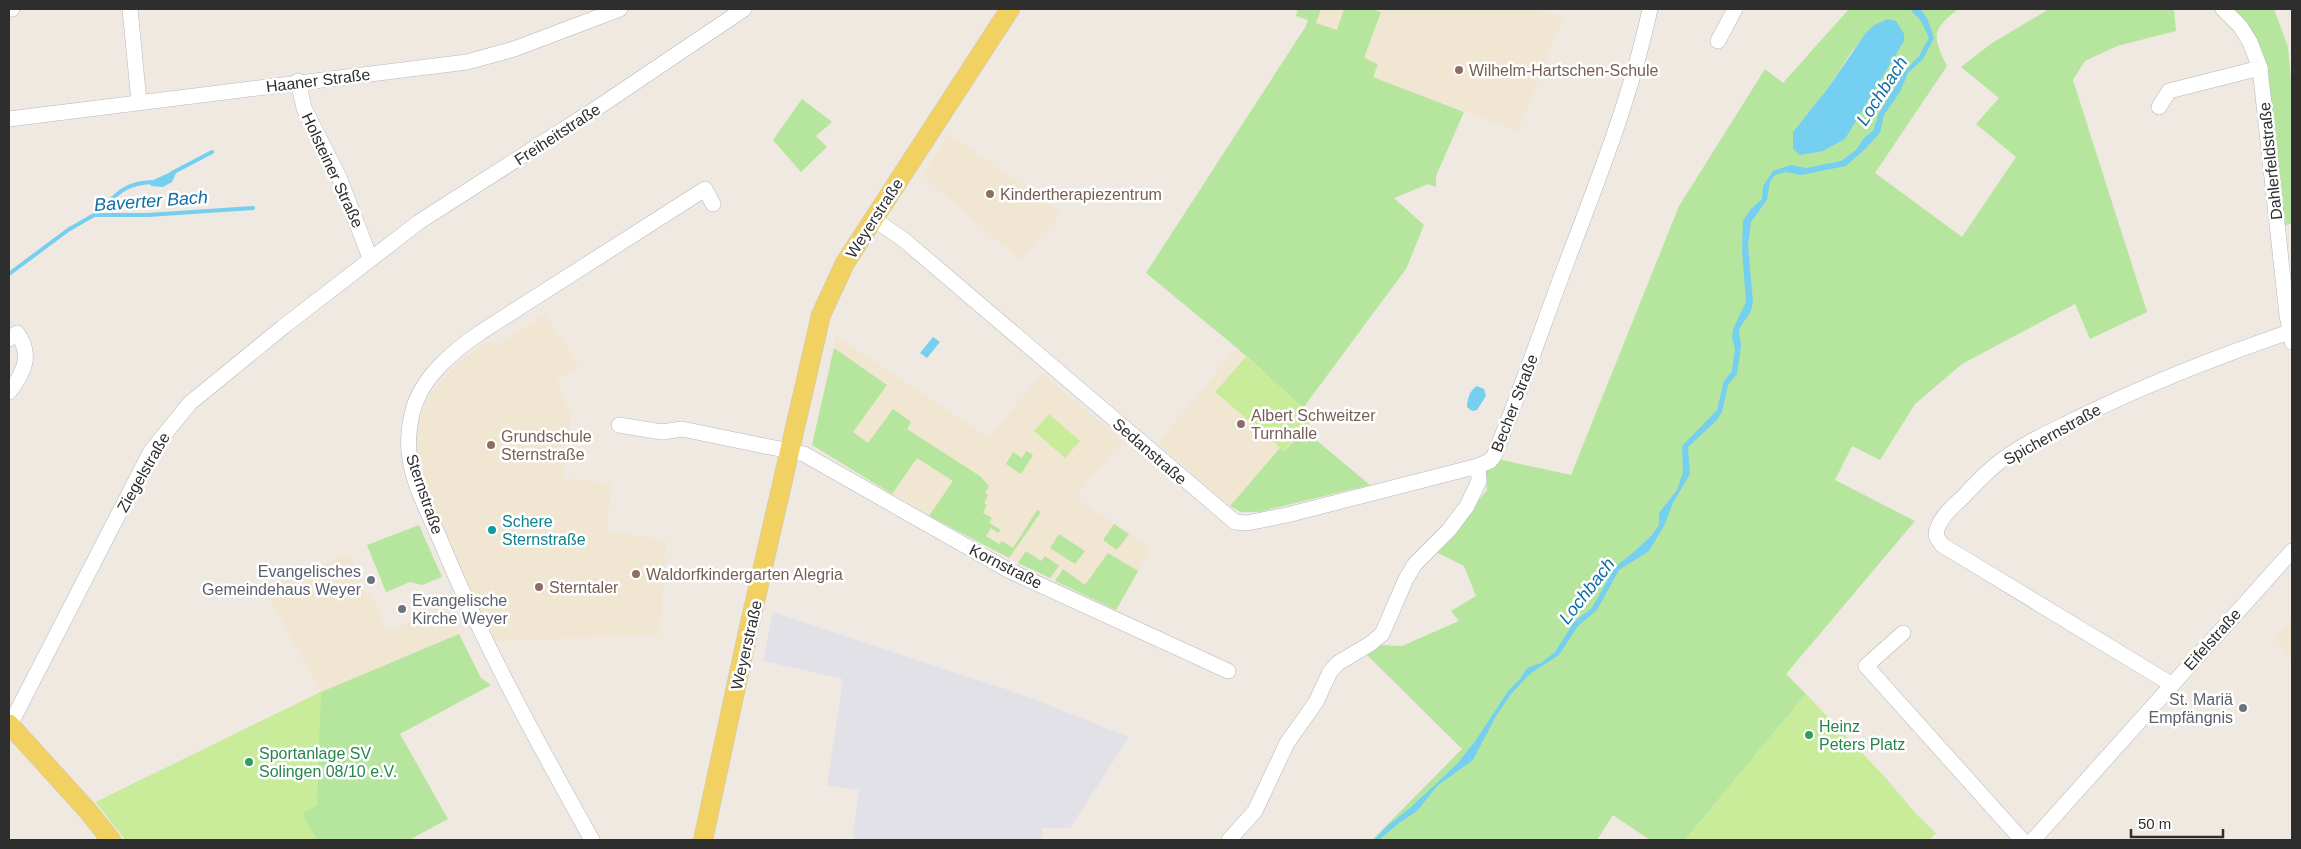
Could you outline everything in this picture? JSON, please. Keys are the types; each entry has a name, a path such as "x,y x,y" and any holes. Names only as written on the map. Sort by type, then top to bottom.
{"main road":[{"name":"Weyerstraße","path":"703,840 822,315 845,263 1010,9"},
{"path":"9,725 88,811 111,840"}],"street":[{"path":"130,9 139,102"},
{"name":"Haaner Straße","path":"9,119 298,81 466,62 514,49 620,9"},
{"name":"Freiheitstraße","path":"370,258 419,222 600,106 744,9"},
{"name":"Becher Straße","path":"1229,840 1255,812 1287,743 1313,707 1330,672 1338,662 1370,644 1382,634 1406,579 1415,564 1449,530 1467,506 1479,481 1478,466 1490,461 1494,456 1616,130 1639,56 1650,9"},
{"path":"1718,41 1735,9"},
{"name":"Dahlerfeldstraße","path":"2223,9 2240,26 2250,42 2260,68 2291,335"},
{"path":"2159,107 2169,91 2260,68"},
{"name":"Holsteiner Straße","path":"298,81 304,108 339,177 370,258"},
{"name":"Sternstraße","path":"592,840 491,654 455,574 412,466 408,446 412,416 424,387 438,367 474,336 704,189 713,204"},
{"name":"Sedanstraße","path":"874,219 904,240 1235,522 1247,523 1287,515 1478,466"},
{"name":"Ziegelstraße","path":"9,725 146,460 165,431 204,390 370,258"},
{"name":"Spichernstraße","path":"2171,684 1942,545 1936,536 1937,526 1985,475 2022,447 2167,377 2291,335"},
{"path":"9,392 20,377 26,358 24,345 13,336"},
{"path":"619,425 662,432 682,429 790,450"},
{"name":"Kornstraße","path":"790,450 804,454 1008,570 1228,671"},
{"name":"Eifelstraße","path":"2037,839 2171,684 2292,551"},
{"path":"1903,633 1866,666 2022,840"}],"shaded area":[{"name":"Wilhelm-Hartschen-Schule","path":"1292,9 1535,9 1563,17 1518,131 1373,77 1378,63 1331,47 1306,26 1308,20 1296,16 1298,11"},
{"name":"Kindertherapiezentrum","path":"949,134 1061,213 1020,260 923,176"},
{"name":"Grundschule Sternstraße","path":"545,315 579,366 557,380 571,416 562,478 612,484 606,531 666,540 660,635 496,641 463,576 424,485 415,452 417,423 422,408 432,392 460,361 482,345 489,343 499,344"},
{"path":"836,336 989,438 1042,374 1122,441 1075,497 1151,549 1116,610 929,516 812,445"},
{"name":"Albert Schweitzer Turnhalle","path":"1237,348 1315,418 1280,448 1230,506 1158,443"},
{"path":"349,553 367,595 370,594 387,632 430,614 429,611 437,608 451,613 459,634 321,692 264,588"},
{"path":"773,612 1023,695 1129,737 1070,828 1042,828 1042,840 852,840 859,790 827,786 843,679 763,661"},
{"path":"2292,619 2292,659 2274,638"}],"green space":[{"path":"1292,9 1321,9 1316,23 1337,30 1344,9 1370,9 1381,12 1364,58 1378,64 1373,77 1464,112 1436,176 1436,187 1428,184 1394,198 1424,225 1406,269 1303,408 1237,348 1146,273 1306,26 1308,20 1296,16 1298,11"},
{"path":"1849,9 1958,9 1943,23 1937,34 1939,47 1947,66 1875,173 1962,237 2016,157 1976,124 1999,98 1961,67 1992,43 2049,9 2174,9 2176,31 2117,46 2085,61 2073,80 2147,312 2090,339 2075,304 1962,364 1915,404 1880,460 1852,446 1835,480 1915,521 1786,674 1806,694 1685,840 1650,840 1613,815 1597,840 1372,840 1462,749 1366,654 1378,645 1402,646 1459,621 1451,611 1476,596 1464,566 1434,551 1456,529 1487,490 1485,468 1498,459 1571,475 1679,206 1765,69 1783,83","holes":["1873,26 1856,119 1845,139 1793,132 1828,88 1852,51"]},
{"path":"2234,9 2274,9 2288,47 2292,92 2292,223 2284,226 2266,62 2243,19"},
{"path":"802,99 832,122 816,136 827,147 801,172 773,140"},
{"path":"834,348 887,385 853,432 868,443 893,409 911,422 907,429 980,476 989,486 985,493 988,495 984,503 987,505 983,513 992,518 989,523 1001,530 998,533 991,528 986,536 999,544 1002,541 1013,548 1037,510 1041,512 1009,558 929,516 953,481 917,458 892,494 812,445"},
{"path":"1246,357 1315,418 1284,451 1215,392"},
{"path":"1049,414 1080,441 1065,458 1034,431"},
{"path":"1304,430 1370,485 1259,512 1241,512 1230,506 1280,448 1285,451"},
{"path":"1026,451 1033,455 1021,474 1006,464 1013,452 1022,458"},
{"path":"1114,524 1129,534 1117,550 1103,540"},
{"path":"419,525 442,577 422,585 410,582 386,592 367,545"},
{"path":"1059,534 1085,551 1075,564 1050,548"},
{"path":"1026,551 1041,561 1045,556 1059,566 1050,578 1018,563"},
{"path":"1108,553 1138,571 1116,610 1055,581 1063,569 1085,585"},
{"path":"459,634 481,678 491,685 400,734 448,819 409,840 317,840 302,814 115,827 96,802 321,692"},
{"name":"Sportanlage SV Solingen 08/10 e.V.","path":"321,692 317,805 302,814 317,840 125,840 96,802"},
{"name":"Heinz Peters Platz","path":"1806,694 1885,777 1916,814 1936,833 1929,840 1685,840"}],"water":[{"path":"1910,9 1920,9 1927,18 1934,38 1923,59 1908,73 1900,92 1884,115 1880,133 1846,166 1801,175 1786,172 1775,175 1770,182 1767,200 1751,222 1748,245 1753,302 1751,311 1739,329 1741,346 1737,374 1728,385 1722,412 1717,420 1688,447 1690,474 1649,551 1619,570 1597,610 1578,626 1559,655 1531,673 1511,694 1496,716 1473,760 1437,786 1417,811 1379,840 1374,840 1387,826 1410,808 1457,764 1476,740 1508,691 1520,679 1527,668 1541,663 1555,652 1574,622 1592,608 1615,567 1652,535 1659,525 1659,513 1677,490 1683,472 1682,446 1717,410 1724,381 1732,371 1735,349 1732,338 1733,329 1746,302 1742,250 1743,221 1750,210 1762,199 1763,186 1773,171 1791,165 1806,168 1841,161 1856,150 1864,138 1873,131 1879,113 1905,71 1919,56 1929,38 1921,21"},
{"path":"1887,19 1896,21 1904,34 1904,41 1845,139 1823,151 1800,155 1793,149 1793,132 1828,88 1865,34 1873,26"},
{"path":"173,171 176,173 172,182 163,187 151,186 149,182"},
{"path":"933,337 940,342 927,358 920,353"},
{"path":"1477,386 1484,389 1486,396 1477,410 1472,411 1467,407 1468,401 1471,392"}],"waterway":[{"path":"172,173 212,152"},
{"path":"95,214 119,192 132,185 152,182"},
{"name":"Baverter Bach","path":"9,274 68,230 94,215 148,215 253,208"}],"place":[{"name":"Wilhelm-Hartschen-Schule","path":"1459,70"},
{"name":"Kindertherapiezentrum","path":"990,194"},
{"name":"Albert Schweitzer Turnhalle","path":"1241,424"},
{"name":"Grundschule Sternstraße","path":"491,445"},
{"name":"Schere Sternstraße","path":"492,530"},
{"name":"Waldorfkindergarten Alegria","path":"636,574"},
{"name":"Evangelisches Gemeindehaus Weyer","path":"371,580"},
{"name":"Sterntaler","path":"539,587"},
{"name":"Evangelische Kirche Weyer","path":"402,609"},
{"name":"St. Mariä Empfängnis","path":"2243,708"},
{"name":"Heinz Peters Platz","path":"1809,735"},
{"name":"Sportanlage SV Solingen 08/10 e.V.","path":"249,762"}],"water label":[{"name":"Lochbach","path":"1882,91"},
{"name":"Lochbach","path":"1587,591"}]}
